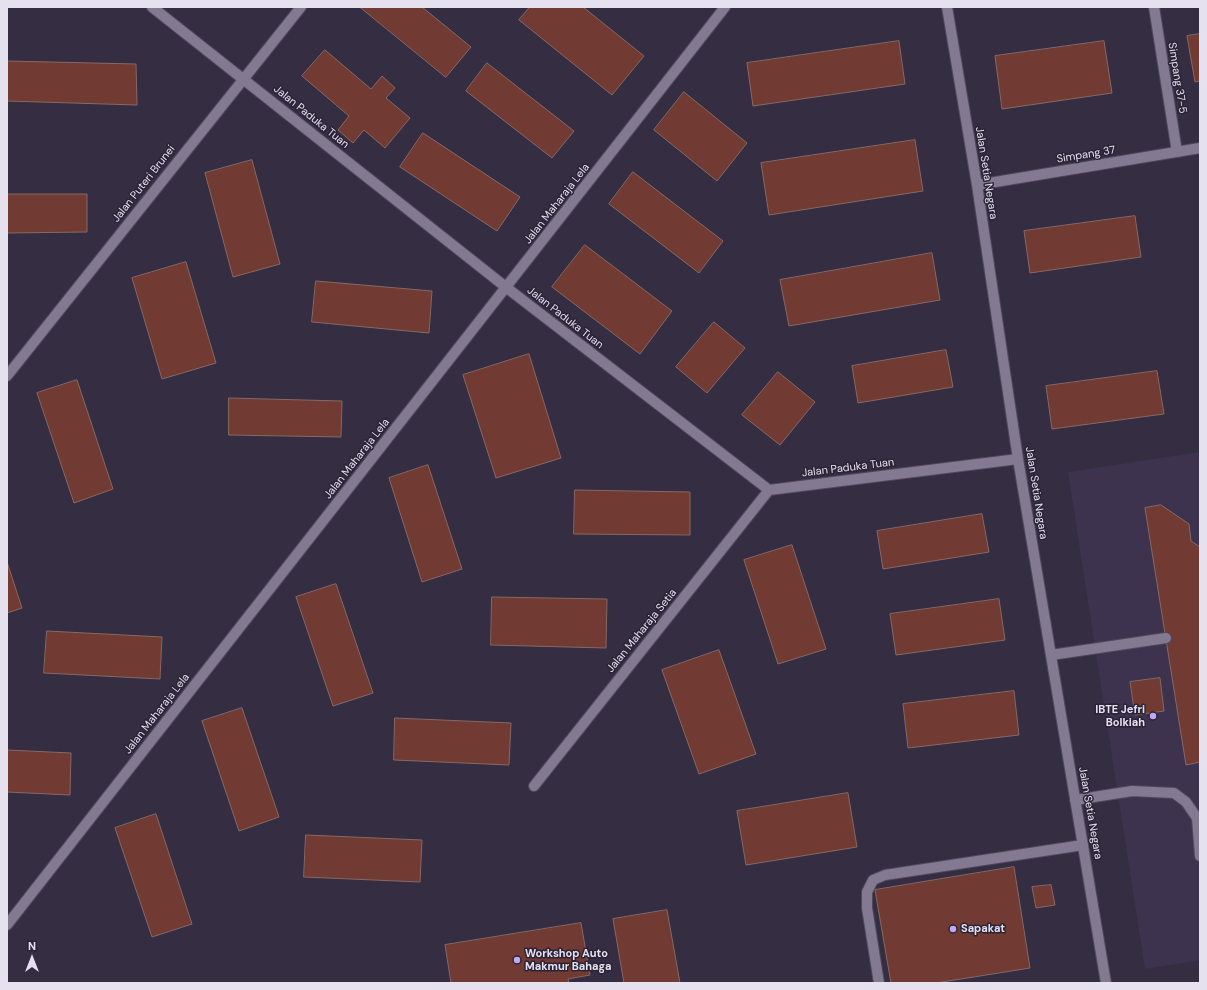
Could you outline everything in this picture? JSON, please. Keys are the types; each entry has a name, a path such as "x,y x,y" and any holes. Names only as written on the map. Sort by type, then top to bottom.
{"street":[{"name":"Jalan Paduka Tuan","path":"152,7 244,78 507,288 769,490 1018,459"},
{"name":"Jalan Puteri Brunei","path":"7,376 300,7"},
{"name":"Jalan Maharaja Lela","path":"7,925 507,288 725,7"},
{"name":"Jalan Setia Negara","path":"947,7 977,185 1018,459 1106,983"},
{"name":"Simpang 37-5","path":"1154,7 1177,152"},
{"name":"Simpang 37","path":"977,185 1200,148"},
{"name":"Jalan Maharaja Setia","path":"534,786 769,490"},
{"path":"1051,655 1166,638"},
{"path":"1075,800 1132,791 1174,793 1186,802 1197,818 1200,856"},
{"path":"879,983 867,908 867,892 873,880 885,875 1083,845"}],"shaded area":[{"name":"IBTE Jefri Bolkiah","path":"1200,452 1200,960 1145,969 1068,472"}],"building":[{"path":"360,7 422,7 471,47 446,77"},
{"path":"530,7 583,7 644,56 612,95 519,20"},
{"path":"1200,34 1200,81 1195,82 1187,36"},
{"path":"899,41 905,84 753,106 747,63"},
{"path":"1104,41 1112,93 1002,109 995,56"},
{"path":"325,50 371,89 382,76 395,88 386,98 410,118 385,148 364,130 353,143 338,130 349,116 302,76"},
{"path":"7,61 136,64 137,105 7,101"},
{"path":"487,63 574,131 552,158 466,91"},
{"path":"684,92 747,143 717,181 654,130"},
{"path":"423,133 520,197 497,231 400,167"},
{"path":"915,140 923,191 769,215 761,163"},
{"path":"252,160 280,264 233,277 205,173"},
{"path":"633,172 723,241 699,273 609,204"},
{"path":"7,194 87,194 87,232 7,233"},
{"path":"1135,216 1141,257 1030,273 1024,231"},
{"path":"585,245 672,311 640,354 552,287"},
{"path":"932,253 940,300 789,326 780,280"},
{"path":"186,262 216,363 162,379 132,278"},
{"path":"316,281 432,291 429,333 312,322"},
{"path":"714,322 745,348 707,393 676,367"},
{"path":"946,350 953,387 858,403 852,366"},
{"path":"529,354 561,458 496,478 463,375"},
{"path":"1157,371 1164,414 1052,429 1046,386"},
{"path":"778,372 815,402 780,445 742,415"},
{"path":"77,380 113,489 74,503 37,393"},
{"path":"229,398 342,401 341,437 229,435"},
{"path":"428,465 462,569 422,582 389,478"},
{"path":"575,490 690,492 690,535 574,534"},
{"path":"1161,505 1189,524 1191,541 1200,547 1200,762 1186,765 1145,508"},
{"path":"982,514 989,552 883,569 877,531"},
{"path":"792,545 826,649 778,664 744,560"},
{"path":"7,562 22,608 7,613"},
{"path":"336,584 373,693 333,706 296,597"},
{"path":"492,597 607,599 606,648 491,645"},
{"path":"999,599 1005,640 896,655 890,614"},
{"path":"47,631 162,637 160,679 44,673"},
{"path":"719,650 756,754 699,774 662,670"},
{"path":"1160,678 1164,711 1135,715 1130,682"},
{"path":"1014,691 1019,735 908,748 903,704"},
{"path":"242,708 279,817 239,831 202,721"},
{"path":"395,718 511,723 509,765 394,760"},
{"path":"7,750 71,753 70,795 7,792"},
{"path":"848,793 857,847 746,865 737,811"},
{"path":"156,814 192,924 152,937 115,828"},
{"path":"306,835 422,840 420,882 304,877"},
{"name":"Sapakat","path":"1014,867 1030,968 936,983 891,983 875,890"},
{"path":"1051,885 1055,905 1036,908 1032,887"},
{"path":"667,910 680,983 624,983 613,919"},
{"name":"Workshop Auto Makmur Bahaga","path":"581,923 590,975 568,979 569,983 451,983 445,945"}],"place":[{"name":"IBTE Jefri Bolkiah","path":"1153,716"},
{"name":"Sapakat","path":"953,929"},
{"name":"Workshop Auto Makmur Bahaga","path":"517,960"}]}
